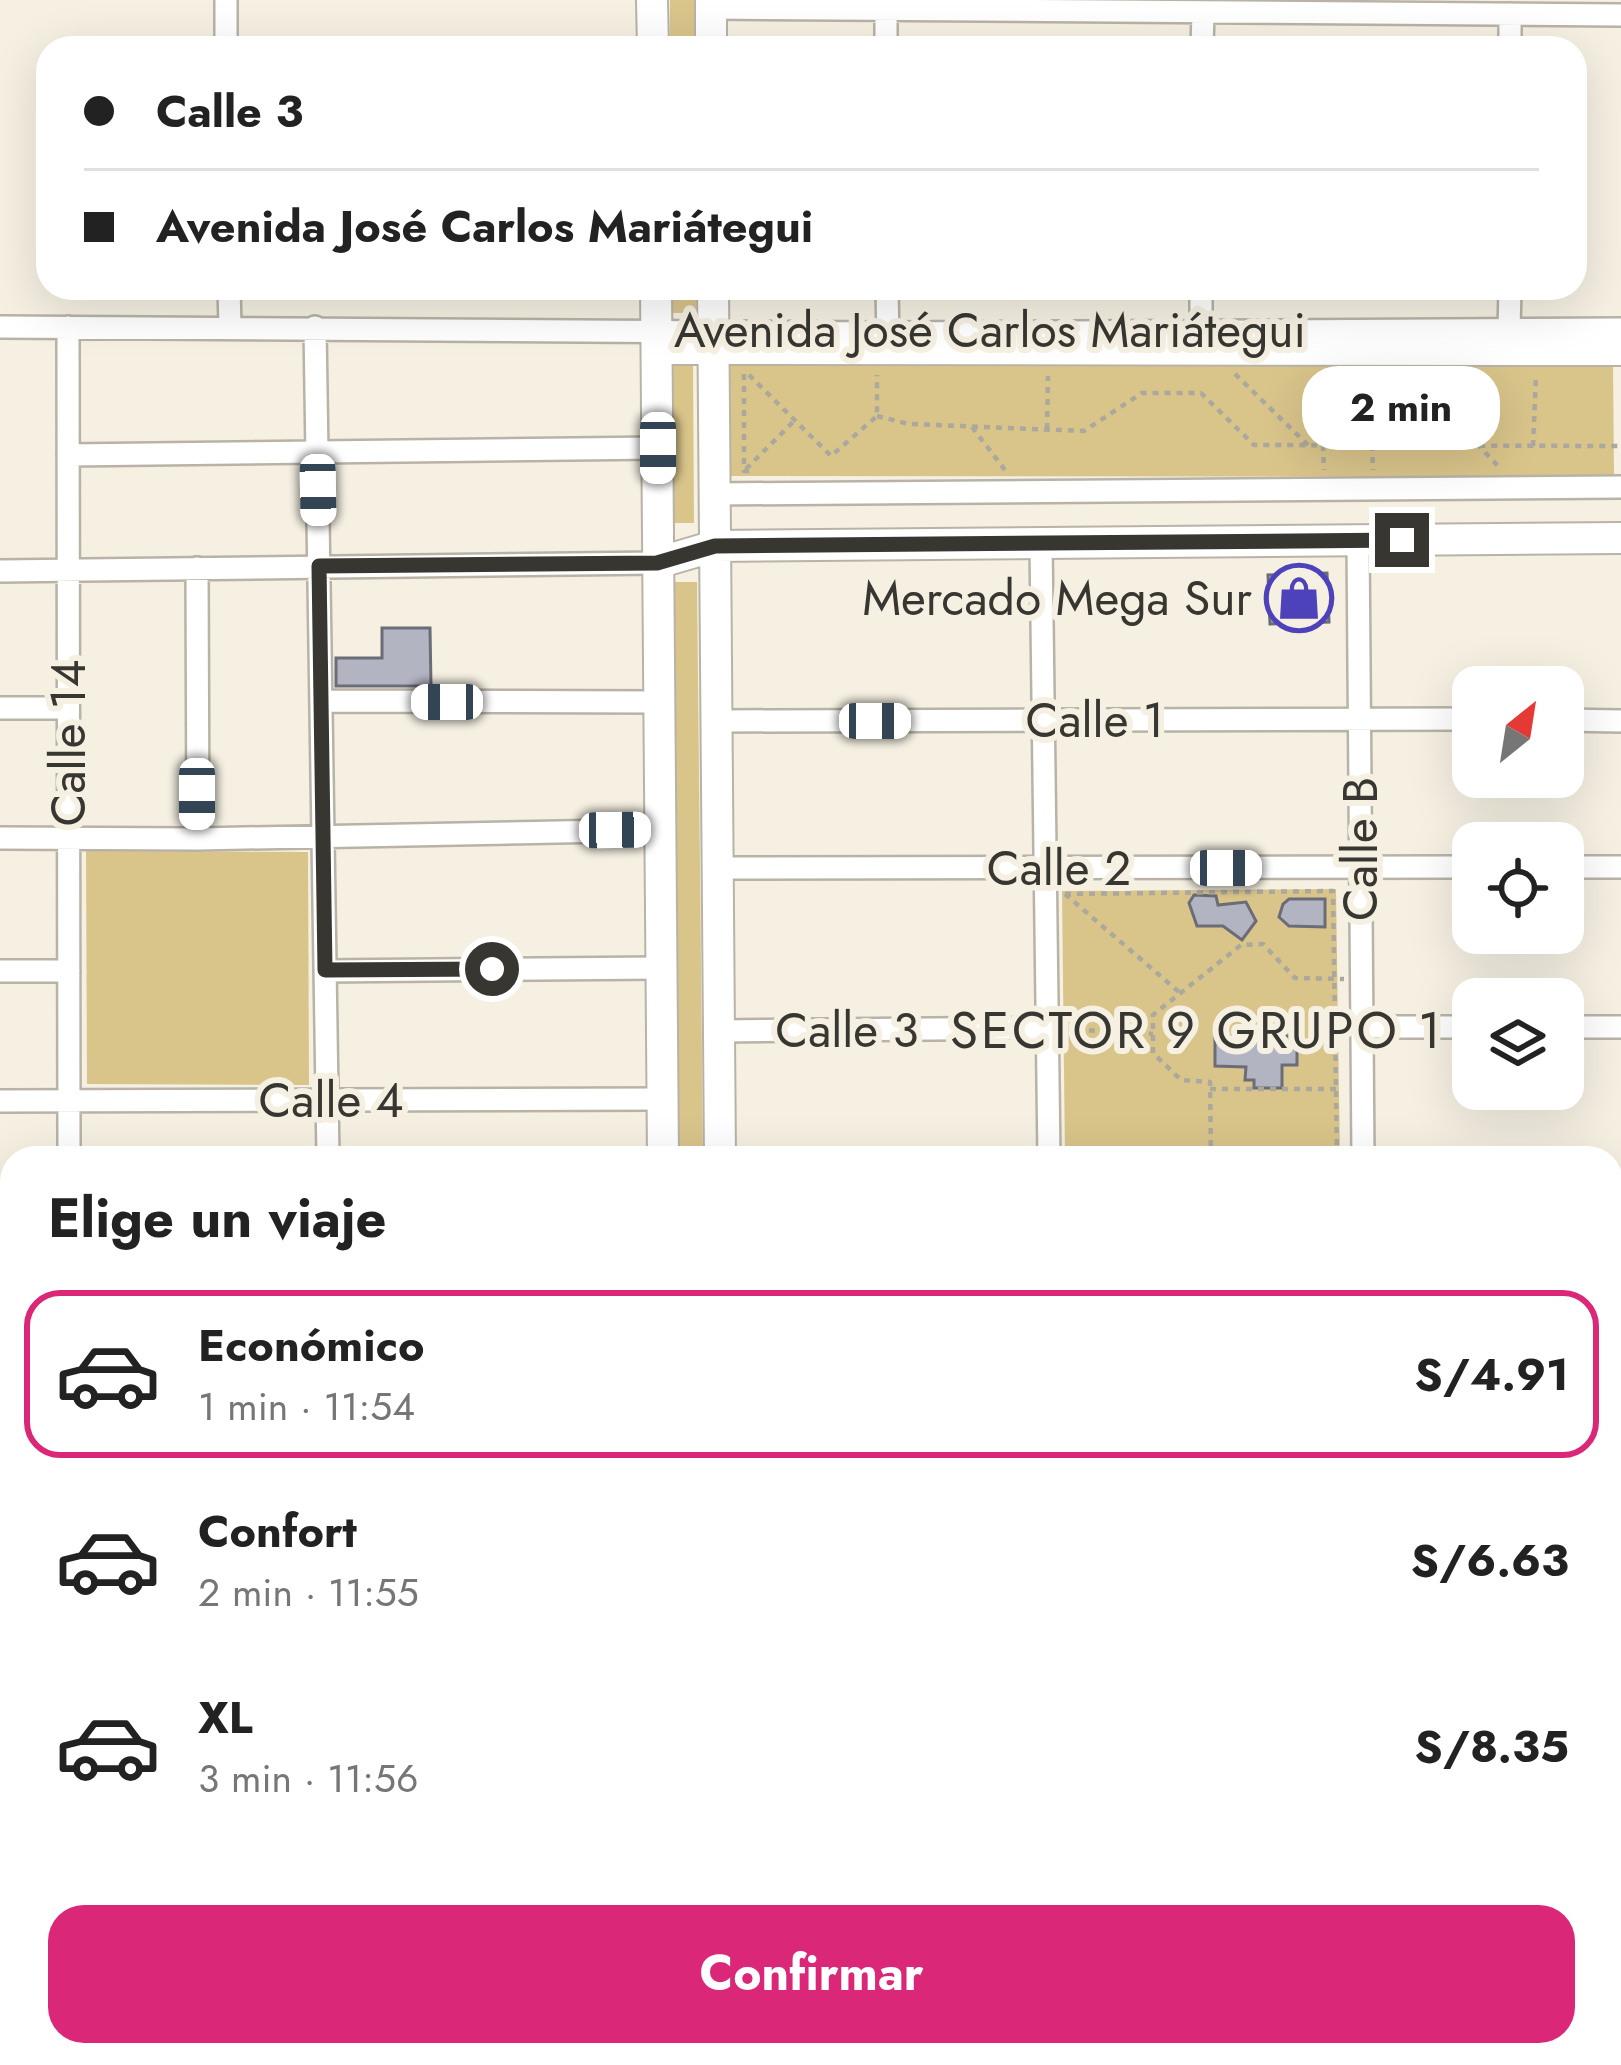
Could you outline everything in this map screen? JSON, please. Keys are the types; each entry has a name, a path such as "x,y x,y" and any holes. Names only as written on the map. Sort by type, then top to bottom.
{"street":[{"path":"226,0 226,36"},
{"path":"652,0 653,36"},
{"path":"711,36 711,4 1203,12 1353,7 1621,15"},
{"path":"886,10 886,36"},
{"path":"1202,36 1203,12"},
{"path":"1510,14 1510,36"},
{"path":"229,300 230,328"},
{"path":"656,300 662,1146"},
{"path":"713,300 720,1146"},
{"path":"884,350 886,300"},
{"path":"1201,300 1201,331"},
{"path":"1509,330 1510,300"},
{"name":"Avenida José Carlos Mariátegui","path":"0,327 315,327 884,350 1621,350"},
{"name":"Calle 14","path":"68,327 70,1146"},
{"path":"315,327 328,1146"},
{"name":"Avenida José Carlos Mariátegui","path":"884,350 1201,331 1621,329"},
{"path":"68,455 658,448"},
{"path":"715,494 1621,487"},
{"path":"0,572 657,563 715,546 1621,538"},
{"name":"Calle B","path":"1358,540 1363,1146"},
{"path":"1041,543 1049,1146"},
{"path":"196,568 197,839"},
{"path":"321,701 659,702"},
{"path":"0,708 68,708"},
{"name":"Calle 1","path":"716,721 1452,719"},
{"path":"1584,720 1621,721"},
{"path":"0,838 660,830"},
{"name":"Calle 2","path":"718,868 1452,867"},
{"path":"1584,867 1621,867"},
{"path":"325,970 661,968"},
{"path":"0,971 69,971"},
{"path":"1362,1027 1452,1027"},
{"path":"1584,1027 1621,1027"},
{"name":"Calle 3","path":"719,1030 1048,1028"},
{"name":"Calle 4","path":"0,1101 662,1099"}],"path":[{"path":"744,370 831,456 877,416 884,350"},
{"path":"744,370 766,370"},
{"path":"744,370 744,471 768,471"},
{"path":"1047,430 1048,370"},
{"path":"1255,370 1231,370 1307,445"},
{"path":"1441,370 1436,400 1504,471 1482,471"},
{"path":"1533,446 1536,370"},
{"path":"877,416 909,424 1084,431 1142,392 1201,393 1254,445 1621,446"},
{"path":"972,427 1006,471 982,471"},
{"path":"1323,445 1324,471 1340,471"},
{"path":"1356,471 1373,471 1372,445"},
{"path":"1045,868 1065,894 1179,992"},
{"path":"1065,894 1333,891 1337,1146"},
{"path":"1211,1146 1210,1082 1180,1080 1153,1053 1154,1015 1241,944 1263,944 1295,978 1362,979"},
{"path":"1048,1028 1153,1034"},
{"path":"1210,1089 1336,1089"}],"shaded area":[{"path":"670,0 695,0 696,36 670,36"},
{"path":"670,300 696,300 696,313 670,313"},
{"path":"730,365 1613,366 1614,477 731,476"},
{"path":"671,366 693,366 694,523 671,523"},
{"path":"673,582 697,582 703,1146 679,1146"},
{"path":"86,851 308,852 309,1085 87,1084"},
{"path":"1336,889 1340,1146 1065,1146 1062,891"}],"building":[{"name":"Mercado Mega Sur","path":"1327,573 1329,622 1270,624 1268,575"},
{"path":"382,628 430,628 431,686 336,686 336,658 382,658"},
{"path":"1194,895 1216,896 1218,905 1246,902 1256,921 1242,940 1223,926 1197,926 1189,903"},
{"path":"1289,899 1325,899 1325,927 1289,926 1279,917"},
{"path":"1215,1036 1297,1036 1297,1065 1282,1065 1282,1088 1254,1088 1254,1080 1245,1080 1246,1067 1215,1066"}],"place":[{"name":"Mercado Mega Sur","path":"1299,598"}],"district":[{"name":"SECTOR 9 GRUPO 1","path":"1197,1030"}],"route":[{"path":"492,969 325,970 319,566 657,563 715,546 1402,540"}]}
